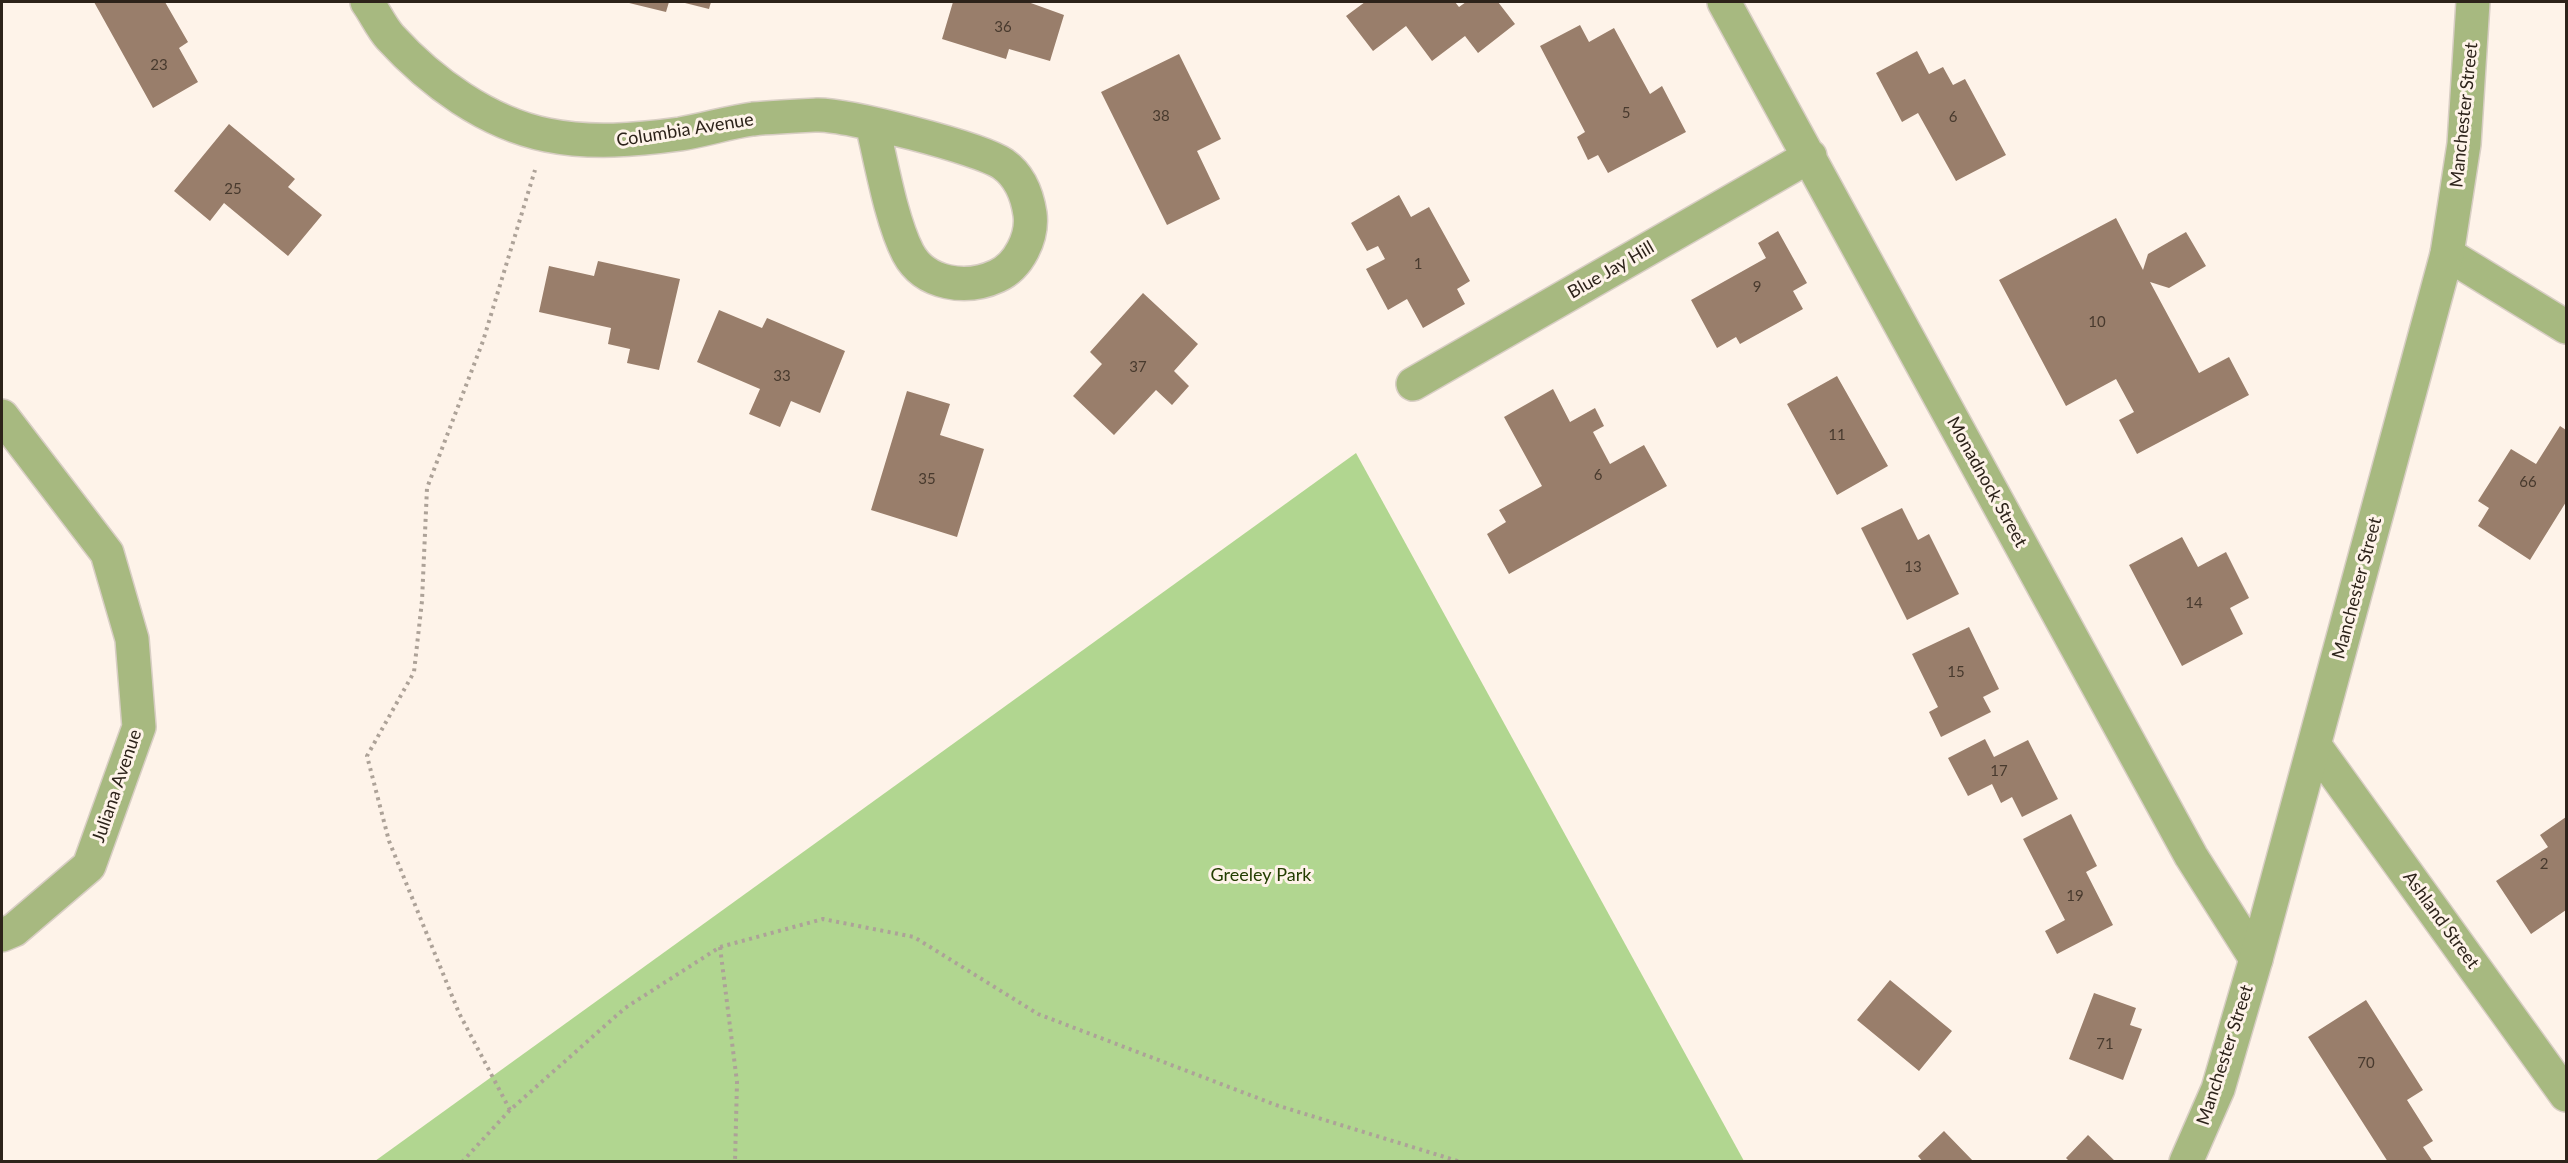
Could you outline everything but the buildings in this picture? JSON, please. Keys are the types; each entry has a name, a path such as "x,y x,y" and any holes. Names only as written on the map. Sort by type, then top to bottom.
{"street":[{"name":"Columbia Avenue","path":"367,2 388,35 425,72 466,101 506,121 546,135 608,142 681,134 752,119 822,115 872,124 983,154 1004,164 1020,181 1028,200 1031,221 1027,241 1017,260 1002,274 983,282 962,285 942,280 923,270 909,255 900,234 872,124"},
{"name":"Monadnock Street","path":"1724,2 2191,856 2256,959"},
{"name":"Manchester Street","path":"2186,1161 2218,1089 2256,959 2447,254 2464,144 2473,2"},
{"name":"Blue Jay Hill","path":"1413,384 1810,156"},
{"path":"2447,254 2566,327"},
{"name":"Juliana Avenue","path":"2,416 107,553 132,639 139,727 89,866 15,930 2,935"},
{"name":"Ashland Street","path":"2315,746 2566,1095"}],"path":[{"path":"510,1110 459,1013 394,852 367,756 414,672 422,601 427,488 483,341 546,135"},
{"path":"462,1161 510,1110 625,1008 720,947 823,919 914,938 1038,1014 1276,1106 1461,1161"},
{"path":"720,947 737,1082 735,1161"}],"green space":[{"name":"Greeley Park","path":"1356,453 1744,1161 375,1161"}]}
